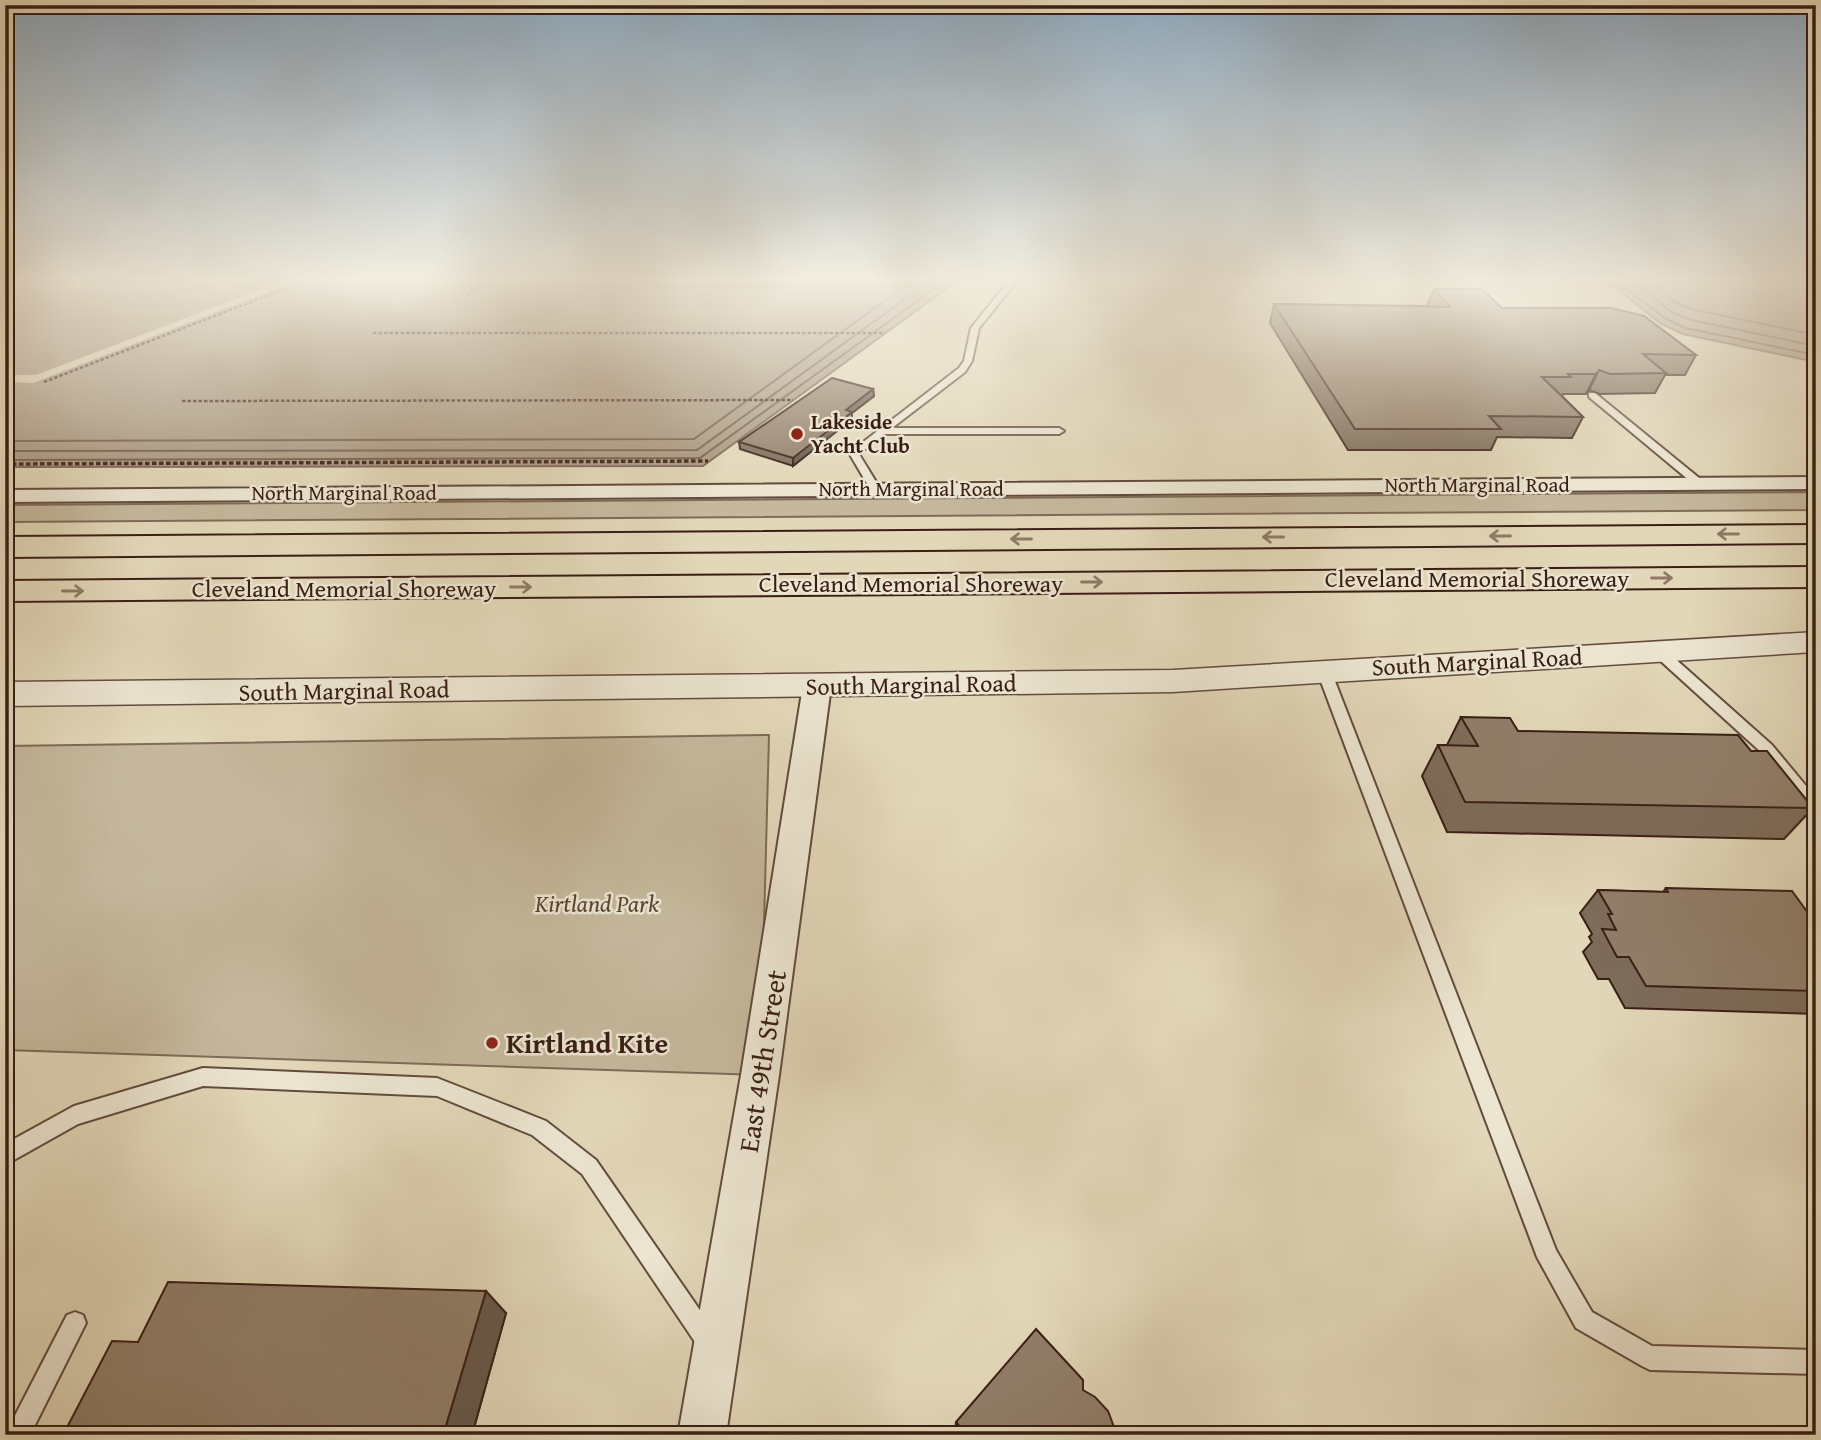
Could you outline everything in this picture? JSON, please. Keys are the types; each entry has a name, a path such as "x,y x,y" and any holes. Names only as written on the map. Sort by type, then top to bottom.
{"highway":[{"name":"Cleveland Memorial Shoreway","path":"5,547 1816,534"},
{"name":"Cleveland Memorial Shoreway","path":"5,591 1816,577"}],"street":[{"name":"North Marginal Road","path":"5,496 1816,483"},
{"name":"South Marginal Road","path":"5,694 1173,681 1816,642"},
{"name":"East 49th Street","path":"702,1435 817,686"}],"lane":[{"path":"876,490 855,453 961,369 968,361 971,348"},
{"path":"1592,395 1700,484"},
{"path":"881,431 1059,431"},
{"path":"1658,651 1767,749 1816,809"},
{"path":"1324,671 1548,1257 1584,1320 1650,1358 1816,1362"},
{"path":"5,1156 74,1116 204,1077 438,1087 538,1128 589,1167 715,1353"},
{"path":"17,1435 75,1323"}],"path":[{"path":"44,382 131,348"},
{"path":"182,401 793,400"},
{"path":"5,464 708,461"}],"green space":[{"path":"1816,492 1816,510 5,522 5,505"},
{"name":"Kirtland Park","path":"769,735 760,1075 5,1050 5,746"}],"water":[{"path":"5,348 865,348 703,466 5,467"},
{"path":"1750,348 1816,348 1816,362"}],"pier":[{"path":"106,348 123,348 33,383 5,382 5,375 36,375"}],"building":[{"path":"1303,348 1687,348 1696,355 1643,354 1666,373 1610,374 1599,370 1596,374 1542,377 1583,417 1489,416 1501,429 1355,429"},
{"name":"Lakeside Yacht Club","path":"832,378 873,389 846,410 852,412 793,458 739,442"},
{"path":"1461,717 1510,718 1518,731 1738,735 1751,751 1767,751 1813,808 1465,802 1438,745 1478,746"},
{"path":"1666,888 1792,891 1816,924 1816,991 1646,986 1629,957 1617,957 1602,929 1616,930 1608,914 1612,914 1598,890 1668,892"},
{"path":"168,1282 486,1291 445,1429 391,1427 388,1435 63,1435 112,1341 138,1342"},
{"path":"1036,1329 1083,1380 1083,1390 1095,1397 1108,1411 1117,1435 967,1435 956,1422"}],"place":[{"name":"Lakeside Yacht Club","path":"797,434"},
{"name":"Kirtland Kite","path":"492,1043"}]}
